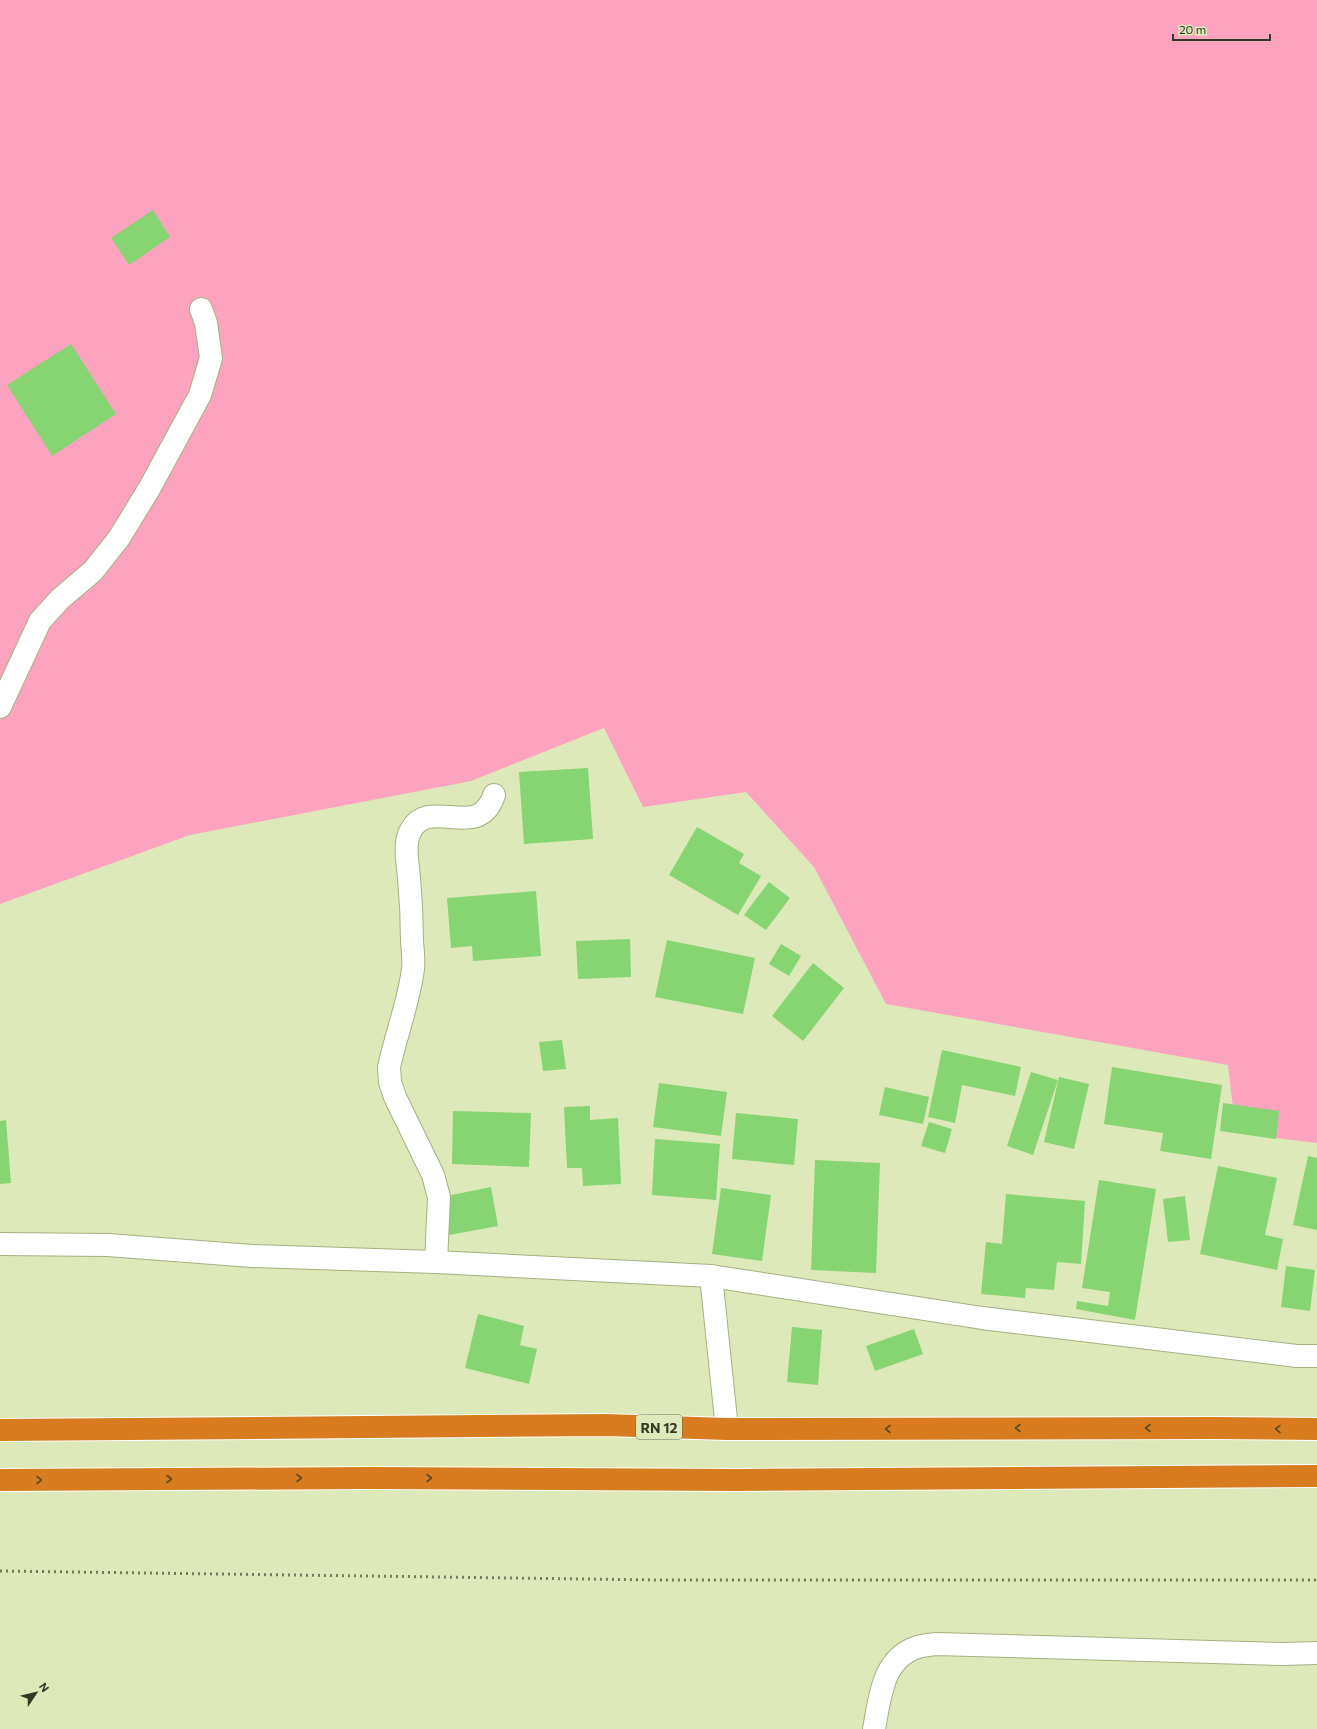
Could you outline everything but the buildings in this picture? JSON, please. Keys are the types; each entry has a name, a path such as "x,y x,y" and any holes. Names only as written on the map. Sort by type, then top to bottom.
{"highway":[{"name":"RN 12","path":"0,1430 598,1425 728,1429 1215,1428 1317,1430"},
{"path":"0,1480 363,1478 737,1480 1317,1476"}],"street":[{"path":"0,707 40,621 60,599 93,570 119,538 149,489 200,395 211,358 206,323 202,309"},
{"path":"436,1262 439,1197 433,1175 395,1097 390,1082 389,1067 413,969 406,840 412,829 422,819 438,816 474,818 483,813 492,803 494,795"},
{"path":"0,1244 108,1245 252,1256 436,1262 711,1276 982,1318 1290,1356 1317,1356"},
{"path":"711,1276 728,1429"},
{"path":"874,1729 884,1681 892,1665 903,1654 918,1647 936,1644 1282,1654 1317,1653"}],"shaded area":[{"path":"0,0 1317,0 1317,1143 1236,1133 1228,1065 886,1004 814,867 746,792 643,807 604,728 471,781 190,835 0,904"}],"railway":[{"path":"0,1571 658,1580 1317,1580"}]}
